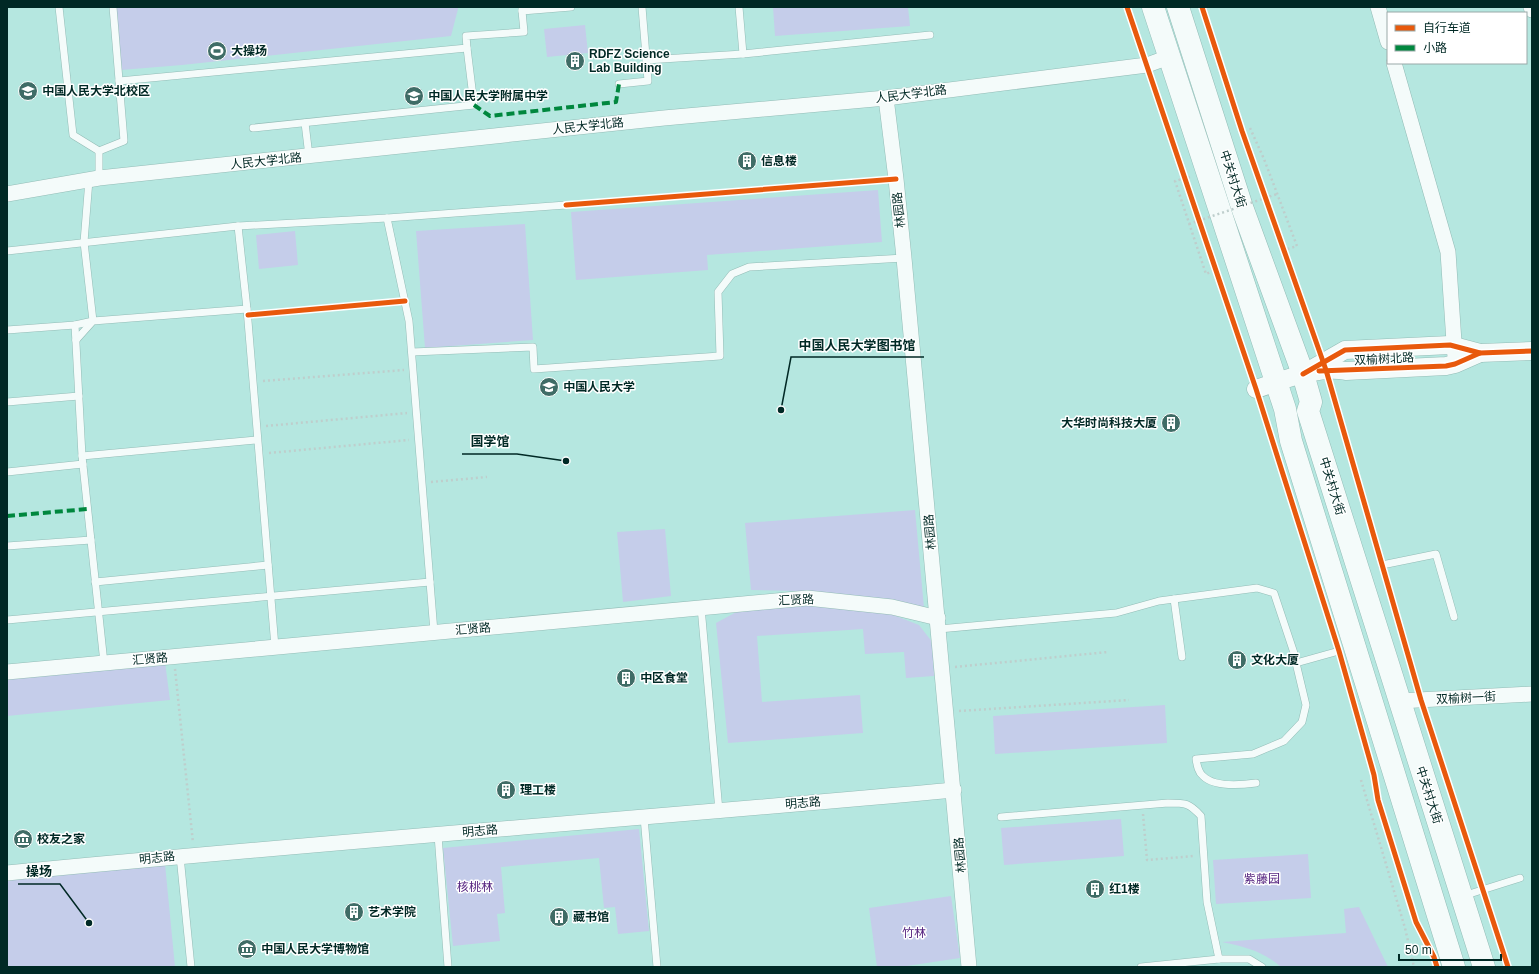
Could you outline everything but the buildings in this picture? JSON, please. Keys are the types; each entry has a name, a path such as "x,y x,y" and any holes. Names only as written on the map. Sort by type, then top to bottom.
{"main road":[{"name":"中关村大街","path":"1152,7 1277,382 1285,409 1291,441 1454,967"},
{"name":"中关村大街","path":"1178,7 1242,207 1303,374 1311,402 1308,411 1484,967"}],"street":[{"path":"1378,7 1387,38"},
{"name":"人民大学北路","path":"7,194 94,179 664,118 886,98 1146,65 1169,57"},
{"path":"1394,64 1448,252 1455,355"},
{"name":"林园路","path":"886,98 904,258 970,967"},
{"name":"双榆树北路","path":"1256,389 1303,374 1326,370 1340,369 1346,371 1446,366 1455,355 1532,350"},
{"name":"汇贤路","path":"7,672 807,598 892,607 938,623"},
{"name":"双榆树一街","path":"1399,701 1532,694"},
{"name":"明志路","path":"7,873 187,855 438,835 954,790"}],"lane":[{"path":"59,7 73,136 99,151"},
{"path":"99,151 124,141 113,7"},
{"path":"253,128 474,105 466,36 524,32 522,9 571,7"},
{"path":"620,84 648,81 642,7"},
{"path":"738,7 743,54"},
{"path":"646,60 743,54 930,35"},
{"path":"119,81 467,48"},
{"path":"305,122 309,156"},
{"path":"76,340 93,321 84,242 99,151"},
{"path":"7,251 238,226 387,218 566,205"},
{"path":"387,218 409,321 434,632"},
{"path":"238,226 247,308 275,647"},
{"path":"412,352 533,347 534,369 720,356 718,292 732,274 749,267 904,258"},
{"path":"7,330 75,325 93,321 247,308"},
{"path":"75,325 82,456 104,663"},
{"path":"7,402 78,396"},
{"path":"82,456 257,440"},
{"path":"7,472 83,464"},
{"path":"7,546 91,540"},
{"path":"1382,565 1436,554 1454,617"},
{"path":"95,582 268,565"},
{"path":"7,620 430,582"},
{"path":"938,623 1116,613 1159,601 1257,588 1274,593 1294,654 1306,705 1302,722 1284,741 1253,754 1196,759 1197,768 1203,776 1212,781 1236,786 1256,783"},
{"path":"1174,599 1182,657"},
{"path":"701,607 719,811"},
{"path":"1296,663 1339,651"},
{"path":"1001,818 1185,803 1194,808 1201,816 1207,902 1219,959"},
{"path":"644,817 657,967"},
{"path":"438,835 448,967"},
{"path":"187,855 191,967"},
{"path":"1461,896 1520,878"},
{"path":"1141,967 1219,959 1249,959 1262,967"}],"path":[{"path":"1250,128 1264,159 1297,246 1284,250"},
{"path":"1182,171 1187,186"},
{"path":"1193,176 1175,181 1206,274 1215,270"},
{"path":"1263,190 1268,205"},
{"path":"1189,224 1277,194"},
{"path":"1196,214 1201,228"},
{"path":"1281,243 1287,258"},
{"path":"1212,263 1217,277"},
{"path":"253,382 414,369"},
{"path":"256,427 417,412"},
{"path":"258,454 419,439"},
{"path":"422,483 487,478"},
{"path":"942,668 1108,652"},
{"path":"173,657 187,855"},
{"path":"946,712 1129,700"},
{"path":"1361,780 1405,928 1414,967"},
{"path":"1142,806 1147,860 1204,856"}],"green space":[{"name":"大操场","path":"114,7 458,7 458,9 451,36 182,65 121,70"},
{"path":"773,7 908,7 910,26 775,36"},
{"path":"585,25 588,53 547,57 544,29"},
{"path":"878,190 882,242 707,255 708,270 576,280 571,212"},
{"path":"525,224 533,340 425,348 416,231"},
{"path":"295,231 298,265 259,269 256,235"},
{"path":"915,510 924,608 801,591 751,590 745,523"},
{"path":"665,529 671,596 623,602 617,532"},
{"path":"811,604 878,609 919,625 933,643 934,676 906,678 904,652 865,654 863,629 757,636 762,702 860,695 863,733 728,743 716,623 740,610"},
{"path":"165,662 170,700 7,716 7,678"},
{"path":"1165,705 1167,743 995,754 993,716"},
{"path":"1121,819 1124,856 1004,865 1001,828"},
{"name":"核桃林","path":"639,829 649,931 618,934 615,907 604,908 599,858 501,867 505,913 497,914 500,941 453,946 443,848"},
{"name":"紫藤园","path":"1308,854 1311,898 1216,904 1213,860"},
{"path":"165,864 175,967 7,967 7,879"},
{"name":"竹林","path":"951,896 960,958 900,967 877,967 869,908"},
{"path":"1359,907 1388,967 1281,967 1260,953 1222,942 1346,933 1344,909"}],"marked path":[{"path":"474,105 490,116 616,102 619,84"},
{"path":"7,516 88,509"}],"cycle path":[{"path":"1127,7 1256,389 1339,651 1374,775 1378,800 1416,922 1434,957 1437,967"},
{"path":"1202,7 1242,131 1326,370 1421,700 1508,967"},
{"path":"566,205 896,179"},
{"path":"248,315 405,301"},
{"path":"1303,374 1345,350 1450,345 1480,353 1532,351"},
{"path":"1319,371 1446,366 1455,364 1480,353"}],"place":[{"name":"大操场","path":"217,51"},
{"name":"RDFZ Science Lab Building","path":"575,61"},
{"name":"中国人民大学北校区","path":"28,91"},
{"name":"中国人民大学附属中学","path":"414,96"},
{"name":"信息楼","path":"747,161"},
{"name":"中国人民大学","path":"549,387"},
{"name":"中国人民大学图书馆","path":"781,410"},
{"name":"大华时尚科技大厦","path":"1171,423"},
{"name":"国学馆","path":"566,461"},
{"name":"文化大厦","path":"1237,660"},
{"name":"中区食堂","path":"626,678"},
{"name":"理工楼","path":"506,790"},
{"name":"校友之家","path":"23,839"},
{"name":"红1楼","path":"1095,889"},
{"name":"艺术学院","path":"354,912"},
{"name":"藏书馆","path":"559,917"},
{"name":"操场","path":"89,923"},
{"name":"中国人民大学博物馆","path":"247,949"}]}
